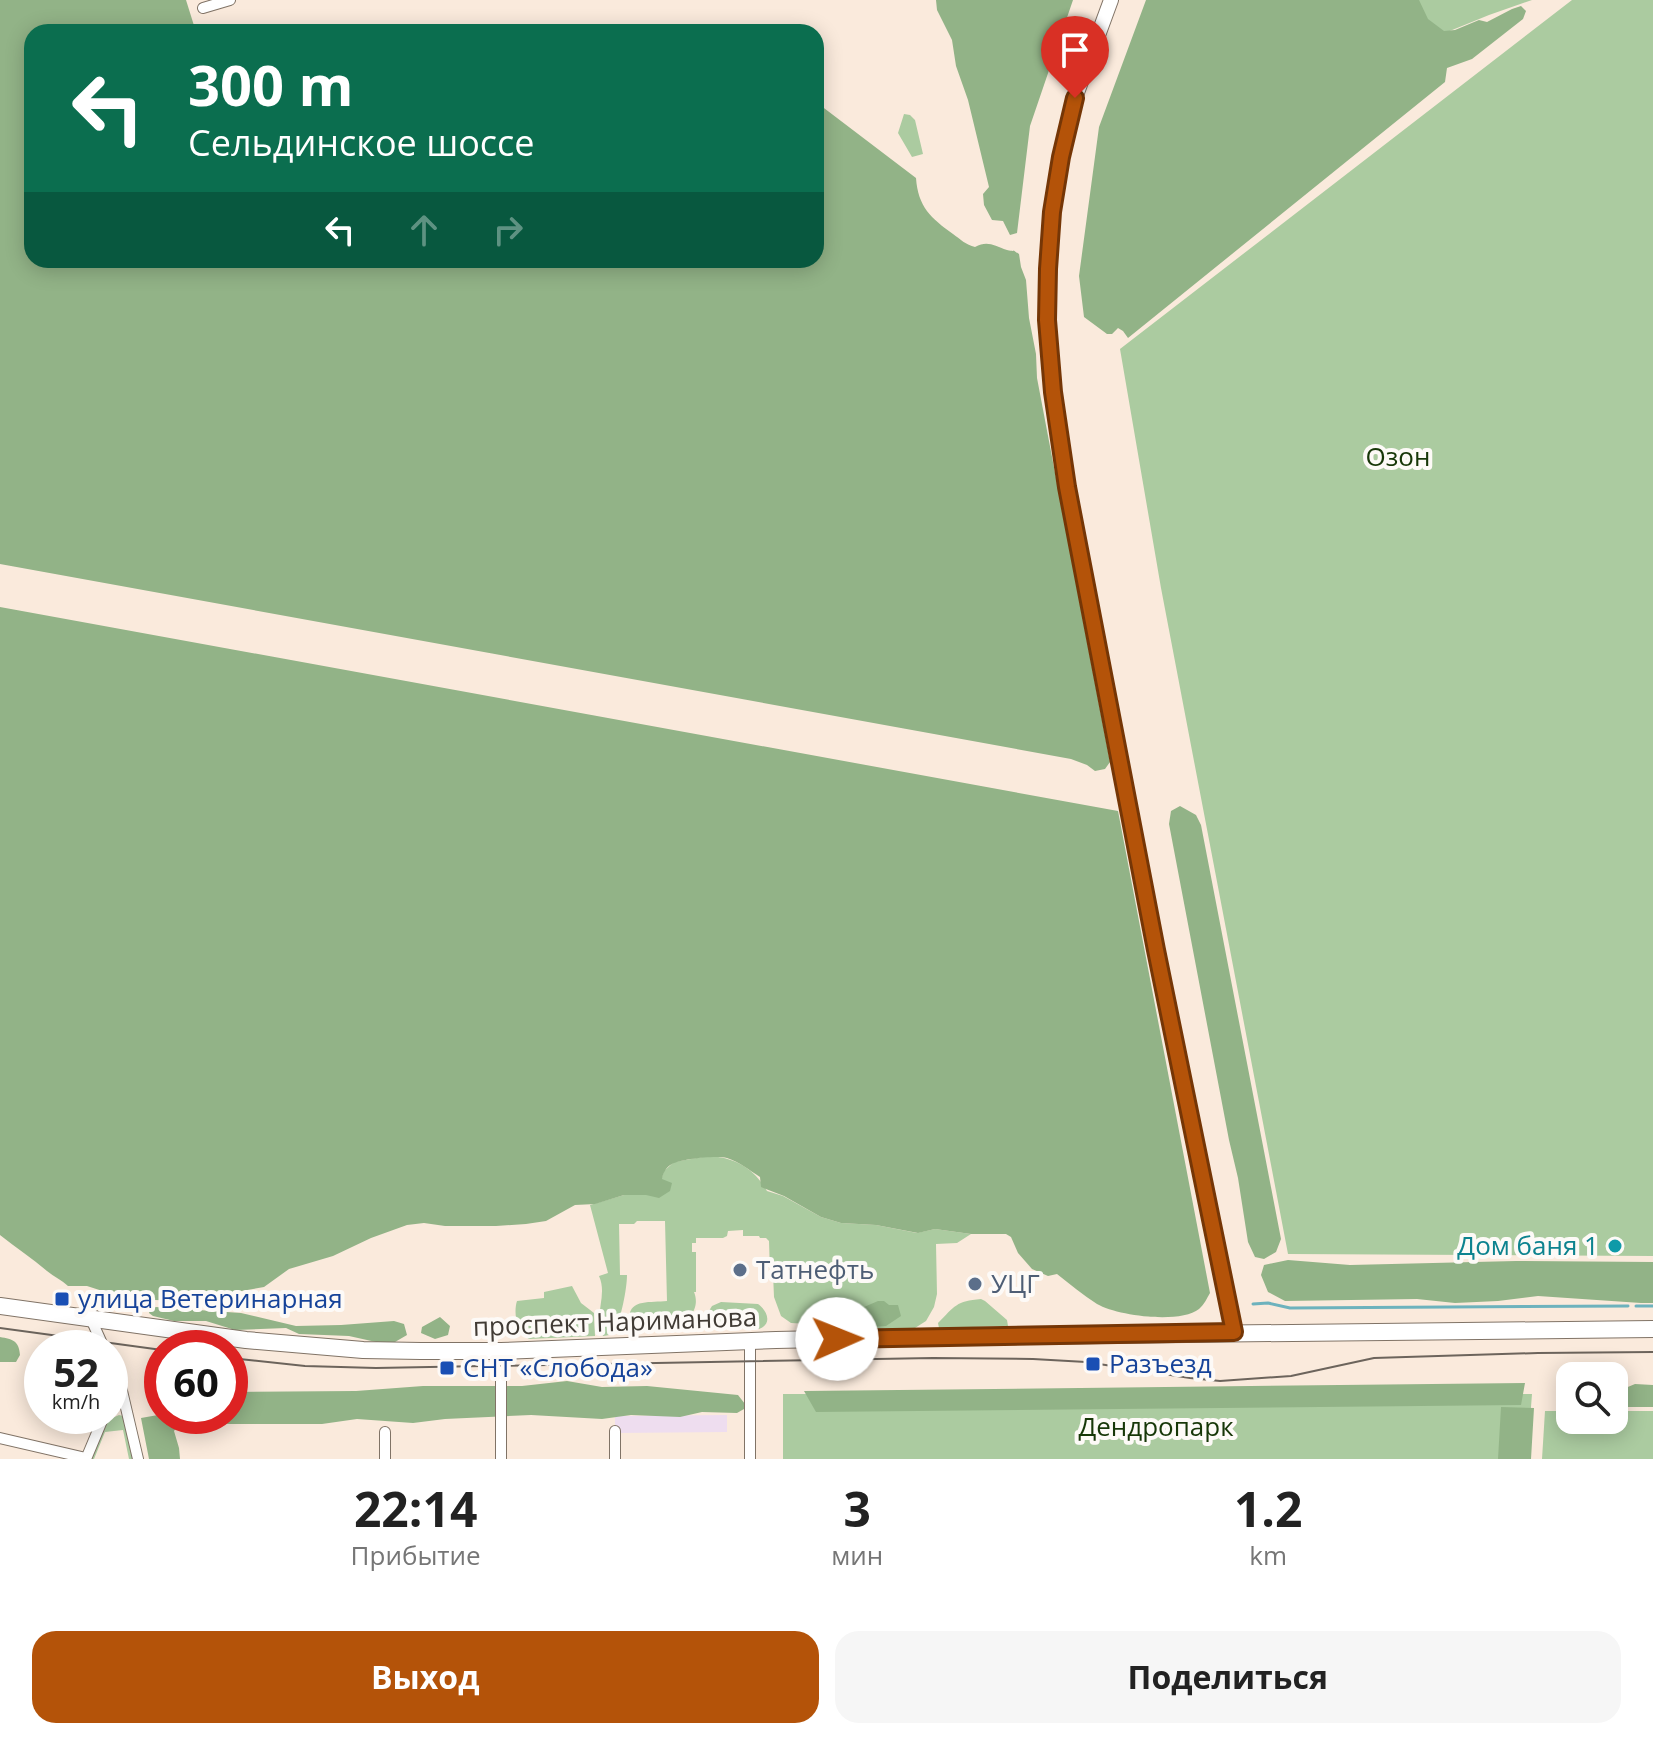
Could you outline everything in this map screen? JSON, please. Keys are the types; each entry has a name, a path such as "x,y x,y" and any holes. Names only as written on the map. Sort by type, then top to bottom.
{"main road":[{"path":"1111,0 1075,98 1052,212 1047,320 1053,392 1067,487 1156,950 1234,1332"},
{"name":"проспект Нариманова","path":"0,1306 246,1340 375,1350 501,1351 750,1341 1234,1332 1653,1329"}],"street":[{"path":"203,8 230,0"},
{"path":"91,1319 96,1330"},
{"path":"750,1341 750,1459"},
{"path":"501,1351 501,1459"},
{"path":"128,1416 138,1459"},
{"path":"615,1431 615,1459"},
{"path":"385,1432 385,1459"},
{"path":"0,1438 86,1459 96,1434"}],"shaded area":[{"path":"727,1415 727,1432 615,1433 615,1416"}],"green space":[{"path":"0,0 186,0 194,24 24,24 24,268 824,268 824,108 916,178 920,197 932,217 963,242 975,247 991,244 1019,254 1026,280 1037,378 1110,762 1105,769 1095,771 1071,759 0,564"},
{"path":"936,0 1073,0 1030,126 1017,233 1010,235 1003,221 992,220 984,205 983,194 989,187 968,100 956,66 952,40 937,10"},
{"path":"1146,0 1419,0 1428,19 1444,31 1479,20 1487,22 1521,6 1526,11 1523,19 1472,59 1447,68 1445,82 1128,338 1118,328 1107,334 1084,317 1079,276 1099,127"},
{"path":"1414,0 1532,0 1435,37"},
{"name":"Озон","path":"1572,0 1653,0 1653,1256 1288,1254 1161,588 1120,349"},
{"path":"904,114 915,120 923,154 912,157 898,133"},
{"path":"0,607 1118,811 1210,1293 1207,1299 1199,1309 1178,1316 1149,1317 1119,1312 1097,1304 1057,1274 1048,1276 1032,1269 1006,1234 971,1234 935,1229 918,1233 876,1225 841,1223 821,1217 761,1187 760,1177 736,1162 715,1157 690,1159 670,1165 662,1179 672,1183 670,1191 659,1198 624,1195 595,1204 575,1205 546,1221 526,1224 407,1225 333,1256 289,1269 264,1287 183,1301 155,1300 129,1293 118,1296 87,1286 68,1286 0,1235"},
{"path":"1180,806 1196,815 1201,825 1281,1239 1276,1252 1264,1259 1255,1257 1248,1242 1169,824 1171,811"},
{"path":"708,1156 742,1165 756,1176 767,1191 783,1196 821,1217 841,1223 876,1225 917,1233 935,1229 971,1234 957,1243 936,1244 937,1294 934,1307 926,1321 915,1328 848,1329 791,1323 781,1316 774,1297 769,1241 759,1236 743,1236 743,1230 728,1231 723,1238 696,1238 696,1243 692,1243 692,1252 696,1252 696,1303 690,1317 669,1327 636,1329 631,1326 630,1317 634,1306 667,1301 665,1221 619,1224 620,1275 627,1275 626,1288 617,1326 611,1334 603,1336 599,1320 602,1291 599,1276 608,1273 590,1205 624,1195 646,1195 674,1162"},
{"path":"1288,1260 1350,1265 1653,1262 1653,1303 1538,1296 1455,1303 1417,1299 1285,1301 1268,1292 1261,1275 1264,1265"},
{"path":"572,1286 581,1303 594,1313 595,1336 529,1339 525,1336 517,1322 517,1301 544,1298 544,1292"},
{"path":"981,1299 1007,1320 1008,1326 939,1328 938,1323 956,1305"},
{"path":"878,1301 898,1305 901,1316 886,1326 868,1327 864,1307"},
{"path":"721,1302 758,1304 766,1313 766,1324 759,1329 714,1328 707,1314 712,1306"},
{"path":"150,1309 241,1313 296,1326 394,1321 404,1324 407,1335 395,1342 376,1342 349,1336 299,1334 286,1328 235,1330 206,1321 174,1321 153,1316 149,1313"},
{"path":"440,1317 450,1326 448,1335 435,1339 421,1333 422,1327"},
{"path":"0,1337 17,1344 20,1355 16,1362 0,1362"},
{"path":"567,1381 602,1387 647,1386 738,1395 745,1404 744,1409 737,1413 702,1412 680,1417 631,1415 602,1419 531,1415 413,1423 357,1419 322,1424 248,1424 248,1392 522,1386"},
{"path":"1525,1383 1521,1405 816,1412 804,1391"},
{"path":"1653,1385 1653,1407 1628,1407 1628,1387"},
{"name":"Дендропарк","path":"783,1394 1532,1394 1527,1459 783,1459"},
{"path":"1501,1407 1534,1408 1531,1459 1498,1459"},
{"path":"1545,1411 1556,1411 1556,1434 1628,1434 1628,1411 1653,1411 1653,1459 1542,1459"},
{"path":"128,1433 136,1459 129,1459 124,1434"},
{"path":"100,1434 104,1434 94,1459 91,1459"},
{"path":"144,1434 175,1434 180,1459 149,1459"}],"waterway":[{"path":"1253,1304 1268,1303 1290,1308 1628,1306"},
{"path":"1636,1306 1653,1306"}],"tram line":[{"path":"0,1328 144,1348"},
{"path":"248,1360 305,1366 376,1368 1033,1359 1086,1362 1220,1381 1291,1376 1374,1358 1653,1352"}],"place":[{"name":"Дом баня 1","path":"1615,1246"},
{"name":"Татнефть","path":"740,1270"},
{"name":"УЦГ","path":"975,1284"},
{"name":"улица Ветеринарная","path":"62,1299"},
{"name":"Разъезд","path":"1093,1364"},
{"name":"СНТ «Слобода»","path":"447,1368"}],"route":[{"path":"837,1339 1234,1332 1156,950 1067,487 1053,392 1047,320 1052,212 1075,98"}]}
